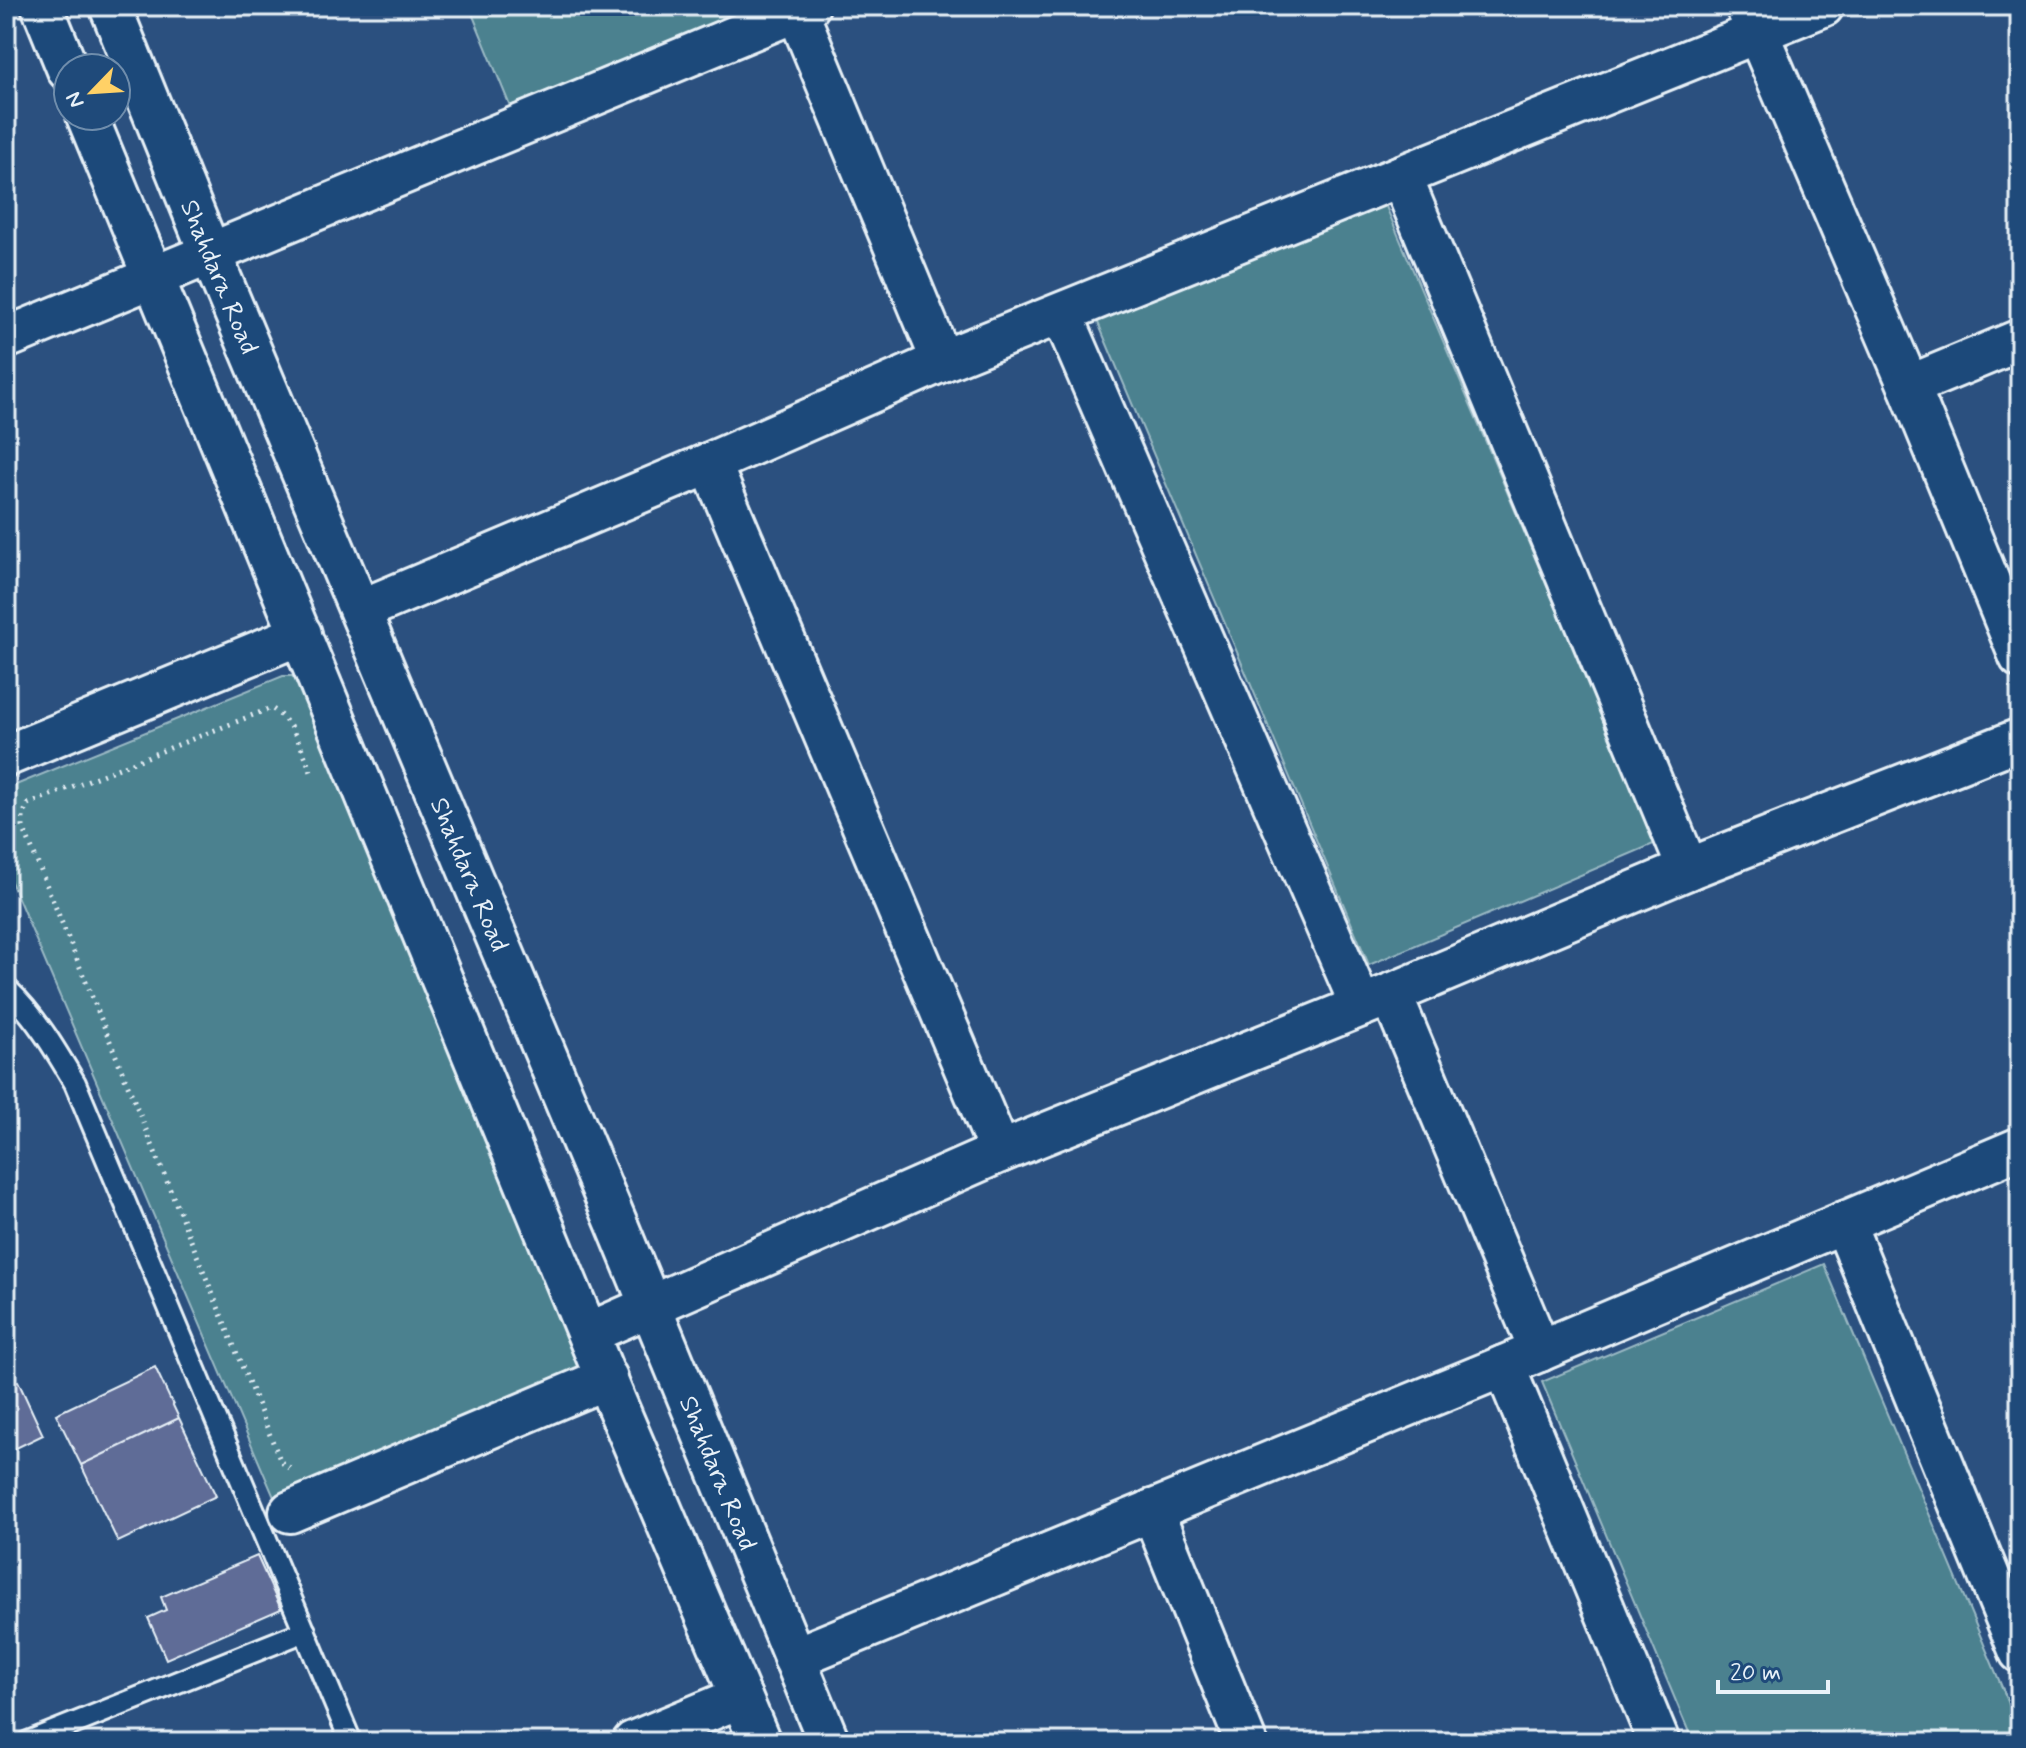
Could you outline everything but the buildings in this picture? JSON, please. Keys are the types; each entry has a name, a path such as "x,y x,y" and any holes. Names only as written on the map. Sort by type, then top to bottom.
{"street":[{"path":"42,6 61,52"},
{"name":"Shahdara Road","path":"110,6 829,1742"},
{"path":"361,610 942,361 1401,176 1751,20 1823,6"},
{"path":"6,338 800,8 942,361"},
{"path":"1751,20 1909,386 2020,657"},
{"path":"94,132 760,1742"},
{"path":"1401,176 1688,869"},
{"path":"1062,314 1376,1000 1522,1358 1659,1742"},
{"path":"1909,386 2020,340"},
{"path":"710,463 1000,1152"},
{"path":"6,756 301,634"},
{"path":"589,1333 1000,1152 1376,1000 1688,869 2020,739"},
{"path":"794,1658 1522,1358 2020,1148"},
{"path":"1844,1222 2020,1652"},
{"path":"290,1512 607,1378"},
{"path":"1152,1510 1246,1742"},
{"path":"633,1742 741,1697"}],"lane":[{"path":"6,988 21,1002 52,1044 75,1083 351,1742"},
{"path":"28,1742 305,1631"}],"path":[{"path":"297,1468 287,1468 281,1462 23,827 23,815 28,804 271,708 284,716 297,737 315,780"}],"green space":[{"path":"469,6 767,6 759,12 510,106"},
{"path":"1382,197 1656,843 1369,965 1096,318"},
{"path":"283,676 292,676 299,683 581,1365 577,1375 276,1502 6,870 6,789"},
{"path":"1824,1264 2020,1730 2020,1742 1693,1742 1542,1382"}]}
